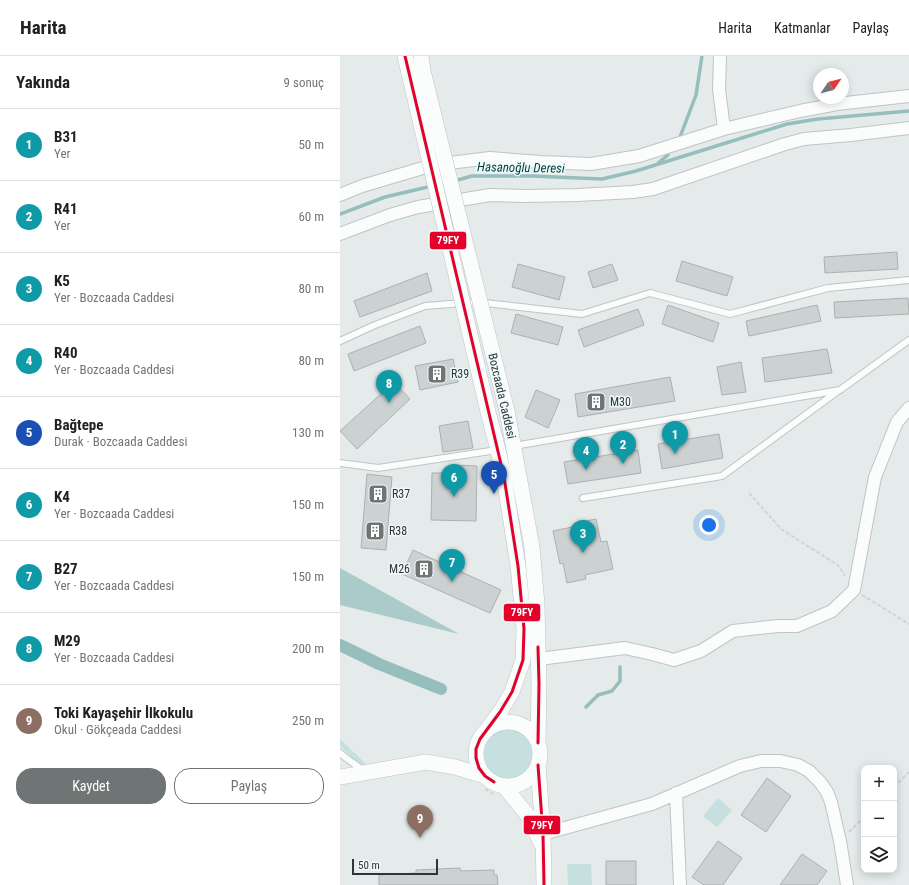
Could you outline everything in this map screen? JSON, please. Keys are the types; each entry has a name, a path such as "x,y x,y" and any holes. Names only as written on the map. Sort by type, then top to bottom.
{"street":[{"name":"Bozcaada Caddesi","path":"405,56 416,72 507,411 514,446 532,548 538,605 538,743"},
{"name":"Bozcaada Caddesi","path":"421,56 416,72 489,416 504,477 518,566 524,629 523,660 512,692 486,731"},
{"path":"720,56 719,89 724,129"},
{"path":"340,195 362,186 432,165 490,158 591,164 639,156 724,129 800,111 909,96"},
{"path":"340,234 390,215 418,207 490,195 523,196 606,194 653,189 785,144 804,139 909,128"},
{"path":"539,659 625,648 674,660 701,651 733,631 778,626 797,626 832,611 854,590 875,477 897,422 909,408"},
{"path":"484,782 476,758 476,748 480,739 486,731 494,725 504,722 515,722 525,727 533,734 538,743 544,885"},
{"path":"543,841 652,804 740,766 761,761 780,761 798,765 809,771 827,792 831,802 840,841 847,885"},
{"path":"340,777 426,762 454,767 484,782 494,782 500,790 528,817 543,841"},
{"path":"500,790 525,781 533,774 538,764"},
{"path":"676,793 680,885"}],"lane":[{"path":"340,341 375,325 425,306 476,302 582,314 650,293 730,314 828,288 909,280"},
{"path":"583,498 722,476 909,340"},
{"path":"340,463 378,468 498,450 840,390"},
{"path":"340,753 357,767 367,772"}],"path":[{"path":"749,493 781,529 839,566 854,590 909,624"},
{"path":"897,784 909,772"},
{"path":"484,782 500,790"},
{"path":"840,841 861,820"}],"shaded area":[{"path":"340,568 459,634 340,605"},
{"path":"504,729 514,729 527,736 534,749 534,759 527,772 514,779 504,779 495,775 488,768 484,759 484,749 488,740 495,733"},
{"path":"340,739 366,764 359,765 340,746"},
{"path":"718,798 732,810 717,827 703,816"},
{"path":"567,864 591,864 592,885 568,885"}],"building":[{"path":"897,252 898,269 825,273 824,257"},
{"path":"682,261 733,277 727,296 676,281"},
{"path":"518,264 565,277 559,300 512,287"},
{"path":"612,264 618,280 593,288 588,272"},
{"path":"427,273 432,291 360,317 354,301"},
{"path":"908,298 909,314 835,318 834,302"},
{"path":"668,305 719,323 713,342 662,324"},
{"path":"817,305 821,321 749,336 746,321"},
{"path":"638,309 644,325 584,347 578,330"},
{"path":"516,314 563,327 558,345 511,333"},
{"path":"420,326 426,343 354,371 348,354"},
{"path":"827,349 832,373 765,382 762,358"},
{"name":"R39","path":"453,359 458,382 420,390 415,366"},
{"path":"741,362 746,392 722,395 717,367"},
{"path":"670,377 675,401 578,417 575,394"},
{"path":"394,382 410,399 357,449 340,431"},
{"path":"536,390 560,400 548,428 525,417"},
{"path":"468,421 473,448 443,452 439,426"},
{"path":"719,434 723,458 662,469 658,444"},
{"path":"638,450 641,473 568,484 564,462"},
{"path":"455,465 477,466 476,521 431,520 432,473 455,473"},
{"path":"367,474 392,477 386,550 361,548"},
{"path":"596,519 601,542 607,541 613,569 585,575 586,579 567,583 563,563 560,564 553,531 577,526 576,523"},
{"path":"413,550 501,590 490,613 402,574"},
{"path":"767,778 791,796 766,832 741,815"},
{"path":"718,841 742,858 723,885 704,885 692,877"},
{"path":"802,854 827,871 817,885 780,885"},
{"path":"606,861 636,861 636,885 606,885"},
{"path":"460,868 461,871 494,870 494,875 497,875 498,885 379,885 379,875 416,873 416,870"}],"waterway":[{"name":"Hasanoğlu Deresi","path":"680,137 696,95 702,56"},
{"name":"Hasanoğlu Deresi","path":"454,181 472,176 532,176 602,179 636,171 787,124 818,119 909,111"},
{"name":"Hasanoğlu Deresi","path":"658,163 668,155"},
{"name":"Hasanoğlu Deresi","path":"340,214 385,197 432,186"},
{"path":"340,645 379,664 441,689"},
{"path":"586,707 598,695 612,691 620,681 620,667"}],"transit line":[{"name":"79FY","path":"405,56 504,477 518,566 524,629 523,660 512,692 500,712 480,739 476,749 476,758 479,768 485,776 494,782"},
{"name":"79FY","path":"538,647 538,743"},
{"name":"79FY","path":"538,765 543,834 544,885"}],"place":[{"name":"R39","path":"437,374"},
{"name":"M30","path":"596,402"},
{"name":"M29","path":"389,403"},
{"name":"B31","path":"675,454"},
{"name":"R41","path":"623,464"},
{"name":"R40","path":"586,470"},
{"name":"R37","path":"378,494"},
{"name":"Bağtepe","path":"494,494"},
{"name":"K4","path":"454,497"},
{"name":"R38","path":"375,531"},
{"name":"K5","path":"583,553"},
{"name":"M26","path":"424,569"},
{"name":"B27","path":"452,582"},
{"name":"Toki Kayaşehir İlkokulu","path":"420,838"}]}
